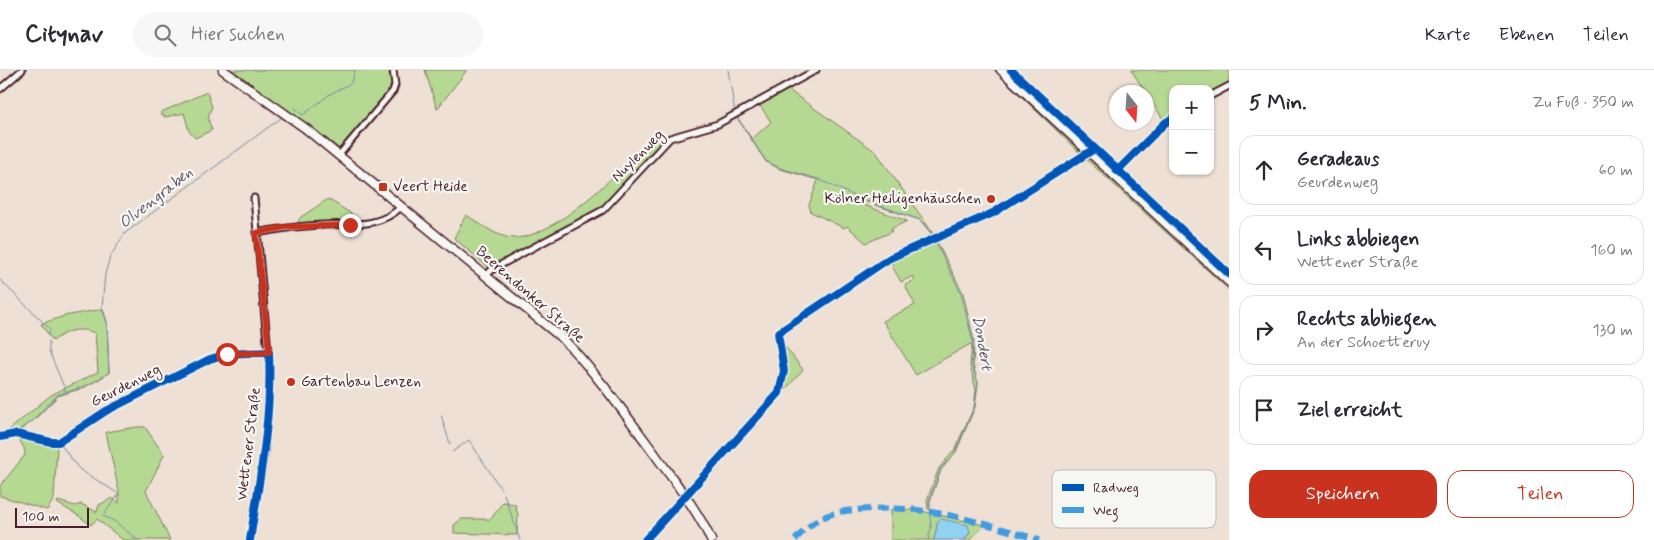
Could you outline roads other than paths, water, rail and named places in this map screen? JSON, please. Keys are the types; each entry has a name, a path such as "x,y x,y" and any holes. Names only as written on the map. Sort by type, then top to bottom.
{"street":[{"path":"0,89 22,70"},
{"path":"223,70 288,115 339,155 393,91 395,85 393,70"},
{"name":"Nuylenweg","path":"486,275 500,264 603,210 670,138 718,124 816,70"},
{"path":"1001,70 1229,282"},
{"path":"1214,94 1229,86"},
{"path":"1113,176 1164,123 1169,120"},
{"name":"Beerendonker Straße","path":"339,155 544,322 586,364 685,496 711,540"},
{"name":"Wettener Straße","path":"250,540 265,451 269,396 269,352 254,198"},
{"path":"256,233 287,227 369,223 384,220 401,207"},
{"name":"Geurdenweg","path":"0,437 16,434 59,442 106,410 210,360 227,354 269,352"}],"water":[{"path":"941,519 968,525 970,533 964,540 934,540 938,521"}],"waterway":[{"name":"Olvengraben","path":"295,108 303,115 330,94 351,83 355,70"},
{"name":"Dondert","path":"728,70 735,112"},
{"name":"Dondert","path":"737,117 766,161 780,168 818,179 863,200"},
{"name":"Olvengraben","path":"66,392 94,382 109,372 107,323 102,308 105,274 110,257 125,233 281,118"},
{"name":"Dondert","path":"867,201 920,220 933,236"},
{"name":"Dondert","path":"935,241 961,293 973,342 972,366 978,383 975,407 955,451"},
{"path":"0,280 50,329 48,336"},
{"path":"17,431 33,420 57,395 66,392 49,351 49,341"},
{"path":"441,415 450,444"},
{"path":"20,438 39,443"},
{"path":"452,452 469,440 501,489"},
{"path":"44,444 54,447"},
{"path":"61,445 79,469 119,494 103,516 114,521 138,540"},
{"name":"Dondert","path":"929,506 929,501 941,468 952,457"},
{"path":"504,494 520,540"},
{"name":"Dondert","path":"928,540 931,528 930,515"}],"place":[{"name":"Veert Heide","path":"383,187"},
{"name":"Kölner Heiligenhäuschen","path":"991,199"},
{"name":"Gartenbau Lenzen","path":"291,382"}]}
